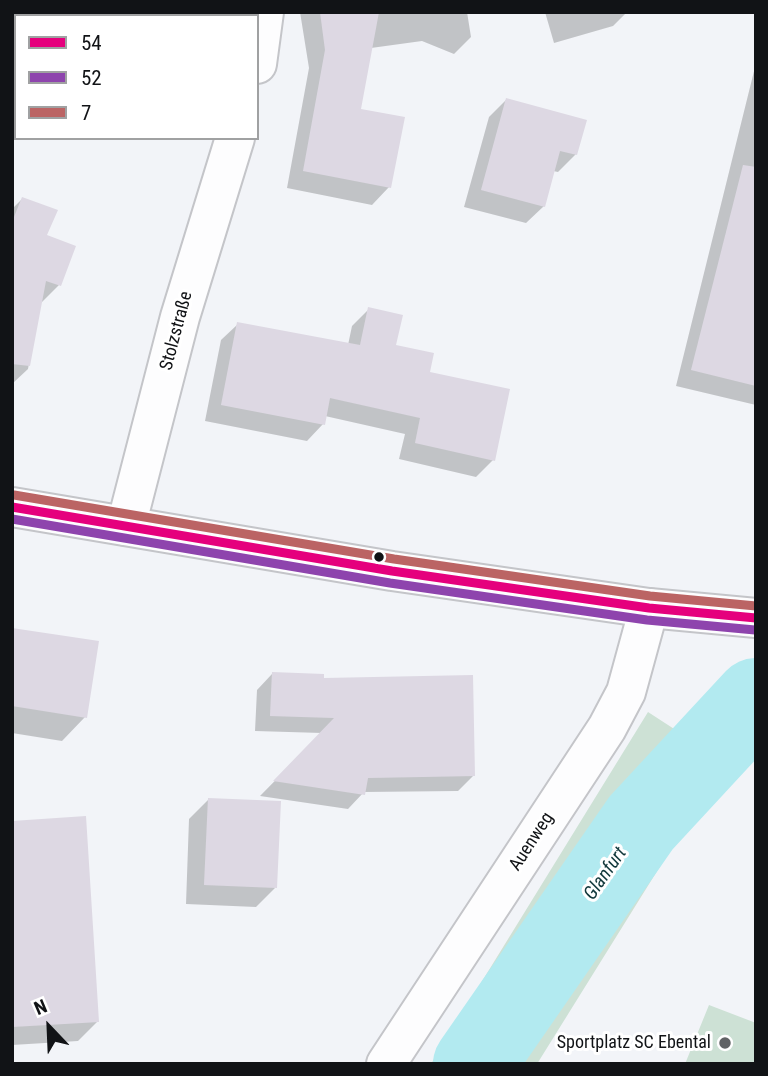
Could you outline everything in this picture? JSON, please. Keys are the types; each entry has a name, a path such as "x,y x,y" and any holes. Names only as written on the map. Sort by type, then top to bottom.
{"street":[{"path":"259,49 264,12"},
{"name":"Stolzstraße","path":"126,526 180,317 234,140"},
{"path":"12,507 391,571 649,608 756,618"},
{"name":"Auenweg","path":"386,1064 607,728 626,692 649,608"}],"green space":[{"path":"648,712 725,762 537,1064 431,1064"},
{"name":"Sportplatz SC Ebental","path":"709,1005 756,1023 756,1064 685,1064"}],"building":[{"path":"320,12 379,12 361,109 405,117 391,188 303,171 325,50"},
{"path":"506,98 587,120 577,155 560,151 545,207 481,190"},
{"path":"743,165 756,167 756,386 691,370"},
{"path":"22,197 58,210 47,235 76,246 61,286 46,281 30,366 12,364 12,222"},
{"path":"368,307 403,315 396,345 434,353 430,372 510,389 495,461 415,443 420,418 330,398 325,425 221,405 237,322 360,345"},
{"path":"12,628 99,641 87,718 12,706"},
{"path":"272,672 324,674 324,678 473,675 475,776 368,778 365,795 273,781 334,718 270,716"},
{"path":"208,798 281,801 277,888 204,885"},
{"path":"86,816 99,1022 12,1027 12,821"}],"waterway":[{"name":"Glanfurt","path":"474,1064 641,823 756,699"}],"transit line":[{"name":"7","path":"14,495 394,559 650,596 756,606"},
{"name":"54","path":"12,507 392,571 649,608 756,618"},
{"name":"52","path":"12,519 390,583 647,620 755,630"}],"place":[{"name":"Sportplatz SC Ebental","path":"725,1043"}]}
